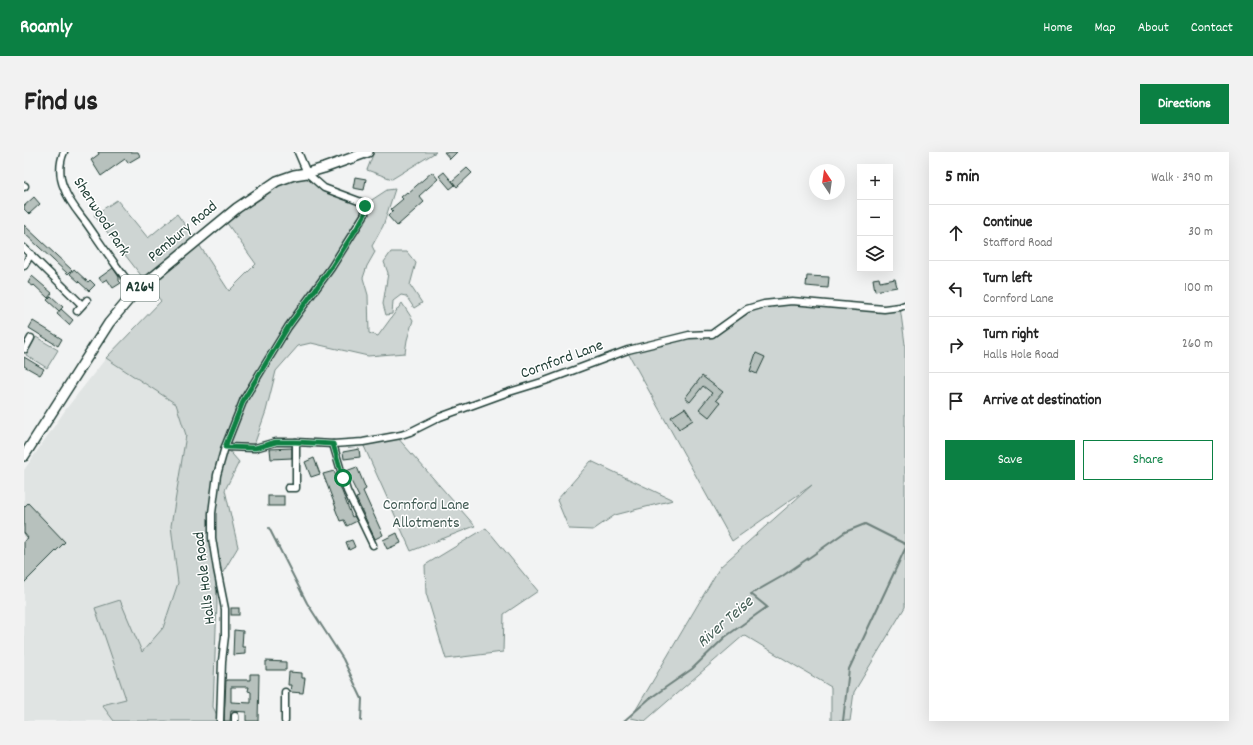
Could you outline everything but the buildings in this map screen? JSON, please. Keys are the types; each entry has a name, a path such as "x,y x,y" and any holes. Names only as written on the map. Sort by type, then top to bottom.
{"main road":[{"name":"Pembury Road","path":"24,456 109,323 136,291 237,208 276,181 306,173 368,152"}],"street":[{"name":"Sherwood Park","path":"64,152 62,156 60,175 64,189 74,206 136,291"},
{"path":"298,152 306,173"},
{"name":"Halls Hole Road","path":"220,721 222,661 225,636 225,609 212,538 212,513 216,475 225,447 244,399 288,327 331,268 365,214 364,203 324,188 306,173"},
{"path":"24,248 84,302 77,311"},
{"path":"24,266 31,254"},
{"name":"Cornford Lane","path":"225,447 255,448 276,442 333,444 363,442 405,434 440,417 506,393 545,381 628,350 689,335 712,334 747,309 764,304 792,301 884,308 900,307 905,305"},
{"path":"288,488 296,488 296,442"},
{"path":"333,444 347,491 373,546"},
{"path":"285,692 285,721"}],"shaded area":[{"path":"106,358 176,404 186,435 171,526 178,583 163,628 126,699 103,705 114,721 24,721 24,470 66,409"}],"green space":[{"path":"374,152 436,152 392,179 367,170"},
{"path":"301,176 364,205 387,190 395,189 383,226 372,246 375,252 367,266 363,278 368,295 369,333 378,336 402,303 413,320 405,353 368,356 311,343 298,346 276,371 266,411 253,448 226,447 239,462 225,490 238,547 216,584 217,603 213,707 217,715 217,721 114,721 102,705 126,699 95,608 120,600 142,652 163,628 178,583 171,526 186,435 176,404 106,358 161,301 94,215 117,200 148,238 177,214 229,291 256,264 224,219 263,192"},
{"path":"391,252 407,252 416,263 410,285 422,303 414,308 406,296 401,295 393,301 392,314 386,315 383,304 388,273 384,262"},
{"path":"792,301 900,307 905,344 905,607 854,692 850,721 831,721 831,687 744,635 645,721 631,718 720,567 812,485 732,541 627,351 689,335 712,334 747,309"},
{"path":"36,337 58,350 47,368 26,355"},
{"name":"Cornford Lane Allotments","path":"397,437 475,526 411,551 363,444"},
{"path":"591,461 673,500 615,515 593,530 569,529 557,500"},
{"path":"486,528 538,591 504,614 503,652 446,659 426,593 425,565"}],"waterway":[{"name":"River Teise","path":"624,721 649,699 692,669 725,637 767,607 751,594 781,577 845,532 865,524 905,544"},
{"path":"269,528 307,603 343,659 362,699 361,721"},
{"path":"843,721 849,669 905,549"}],"route":[{"path":"343,478 333,444 276,442 255,448 225,447 244,399 288,327 331,268 360,223 365,214 365,206"}]}
